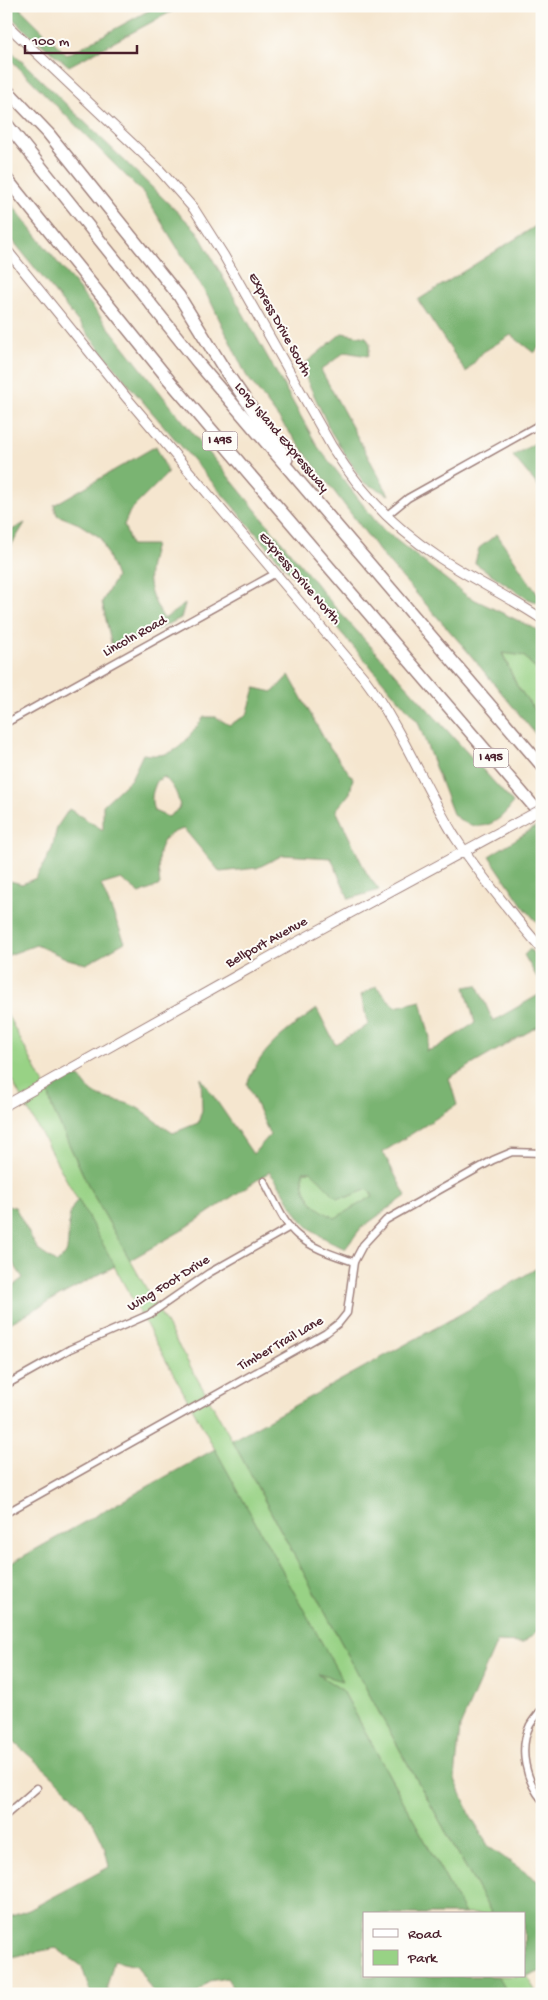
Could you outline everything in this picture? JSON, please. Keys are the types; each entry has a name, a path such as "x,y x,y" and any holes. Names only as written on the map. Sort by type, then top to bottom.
{"highway":[{"path":"6,89 48,133 179,296 224,369 312,496"},
{"name":"Long Island Expressway","path":"6,123 129,280 542,766"},
{"name":"I 495","path":"6,178 175,387 542,816"}],"main road":[{"name":"Express Drive South","path":"6,24 157,167 194,209 220,249 340,460 386,516 436,556 542,619"},
{"name":"Express Drive North","path":"6,249 126,397 375,693 466,852 499,897 542,948"},
{"name":"Bellport Avenue","path":"6,1104 284,949 466,852 542,809"}],"street":[{"path":"386,516 408,498 542,424"},
{"name":"Lincoln Road","path":"6,724 276,573"},
{"name":"Timber Trail Lane","path":"6,1512 326,1333 339,1323 347,1312 354,1262 371,1234 386,1220 492,1160 512,1152 542,1153"},
{"path":"264,1181 296,1235 317,1248 354,1262"},
{"name":"Wing Foot Drive","path":"6,1385 70,1349 150,1314 209,1273 290,1227"},
{"path":"542,1709 529,1726 523,1760 533,1789 542,1800"},
{"path":"6,1815 37,1788"}],"green space":[{"path":"6,6 18,6 67,55 157,6 182,6 69,66 31,36 6,12"},
{"path":"6,46 197,231 318,447 381,528 467,596 542,632 542,676 524,656 502,653 517,686 542,719 542,742 463,646 383,556 246,375 211,302 144,194 6,55"},
{"path":"6,197 170,405 335,607 513,803 500,818 493,823 477,826 461,821 453,814 418,722 132,389 6,232"},
{"path":"539,224 542,226 542,344 534,353 511,335 483,352 466,372 418,300"},
{"path":"342,333 366,337 370,344 368,356 345,352 321,370 389,495 363,482 331,432 301,367"},
{"path":"542,439 542,487 539,487 513,456"},
{"path":"156,446 168,473 130,511 124,525 131,545 155,545 150,567 149,583 154,599 164,619 185,604 181,618 113,651 102,602 116,577 101,538 79,524 57,515 54,505"},
{"path":"25,523 6,554 6,533"},
{"path":"497,534 542,601 542,604 526,598 475,563 479,548"},
{"path":"502,652 524,656 542,676 542,719 517,686"},
{"path":"289,675 326,742 353,778 350,793 336,810 367,874 379,890 349,899 331,858 283,855 257,868 220,872 184,829 174,832 162,843 158,858 160,885 140,894 121,879 101,885 125,942 86,964 68,959 36,945 6,956 6,880 22,884 36,878 52,849 57,827 69,809 103,830 103,805 131,779 143,754 165,754 180,747 204,717 216,717 229,725 247,715 255,688 273,692","holes":["164,777 175,791 180,808 168,817 154,811 152,799 157,781"]},
{"path":"537,826 542,834 542,928 523,906 489,856"},
{"path":"530,949 542,964 542,986 524,955"},
{"path":"477,985 493,1021 542,993 542,1024 449,1078 457,1105 383,1152 406,1196 361,1228 345,1249 317,1233 302,1221 269,1172 181,1231 130,1260 90,1189 52,1108 49,1094 59,1084 66,1080 80,1077 94,1093 108,1099 132,1105 173,1133 198,1123 202,1110 201,1078 253,1154 270,1135 247,1084 260,1059 285,1033 317,1009 335,1044 368,1025 361,995 376,986 395,1007 421,1001 430,1038 426,1051 436,1048 475,1023 465,987","holes":["303,1171 311,1171 337,1198 348,1197 368,1189 373,1196 335,1218 316,1206 307,1194 304,1187"]},
{"path":"6,1012 49,1094 52,1108 90,1189 232,1440 381,1716 491,1912 464,1912 343,1691 316,1673 342,1680 6,1070"},
{"path":"303,1171 311,1171 348,1197 368,1189 373,1196 335,1219 321,1211 310,1200 304,1187"},
{"path":"78,1199 115,1266 6,1325 6,1291 23,1278 6,1253 6,1206 15,1207 38,1250 57,1263 66,1252 71,1211"},
{"path":"542,1265 542,1623 539,1629 523,1643 497,1642 460,1727 455,1779 472,1819 489,1847 542,1884 542,1971 527,1976 526,1912 491,1912 381,1716 232,1440 468,1310"},
{"path":"215,1449 343,1681 318,1674 343,1691 464,1912 363,1912 363,1978 499,1978 508,1994 237,1994 227,1978 209,1981 196,1994 154,1994 137,1966 114,1961 107,1987 109,1994 91,1994 82,1967 56,1948 6,1958 6,1918 29,1910 109,1867 104,1845 84,1809 55,1778 6,1735 6,1566"},
{"path":"526,1975 537,1994 508,1994 499,1978 526,1978"}]}
